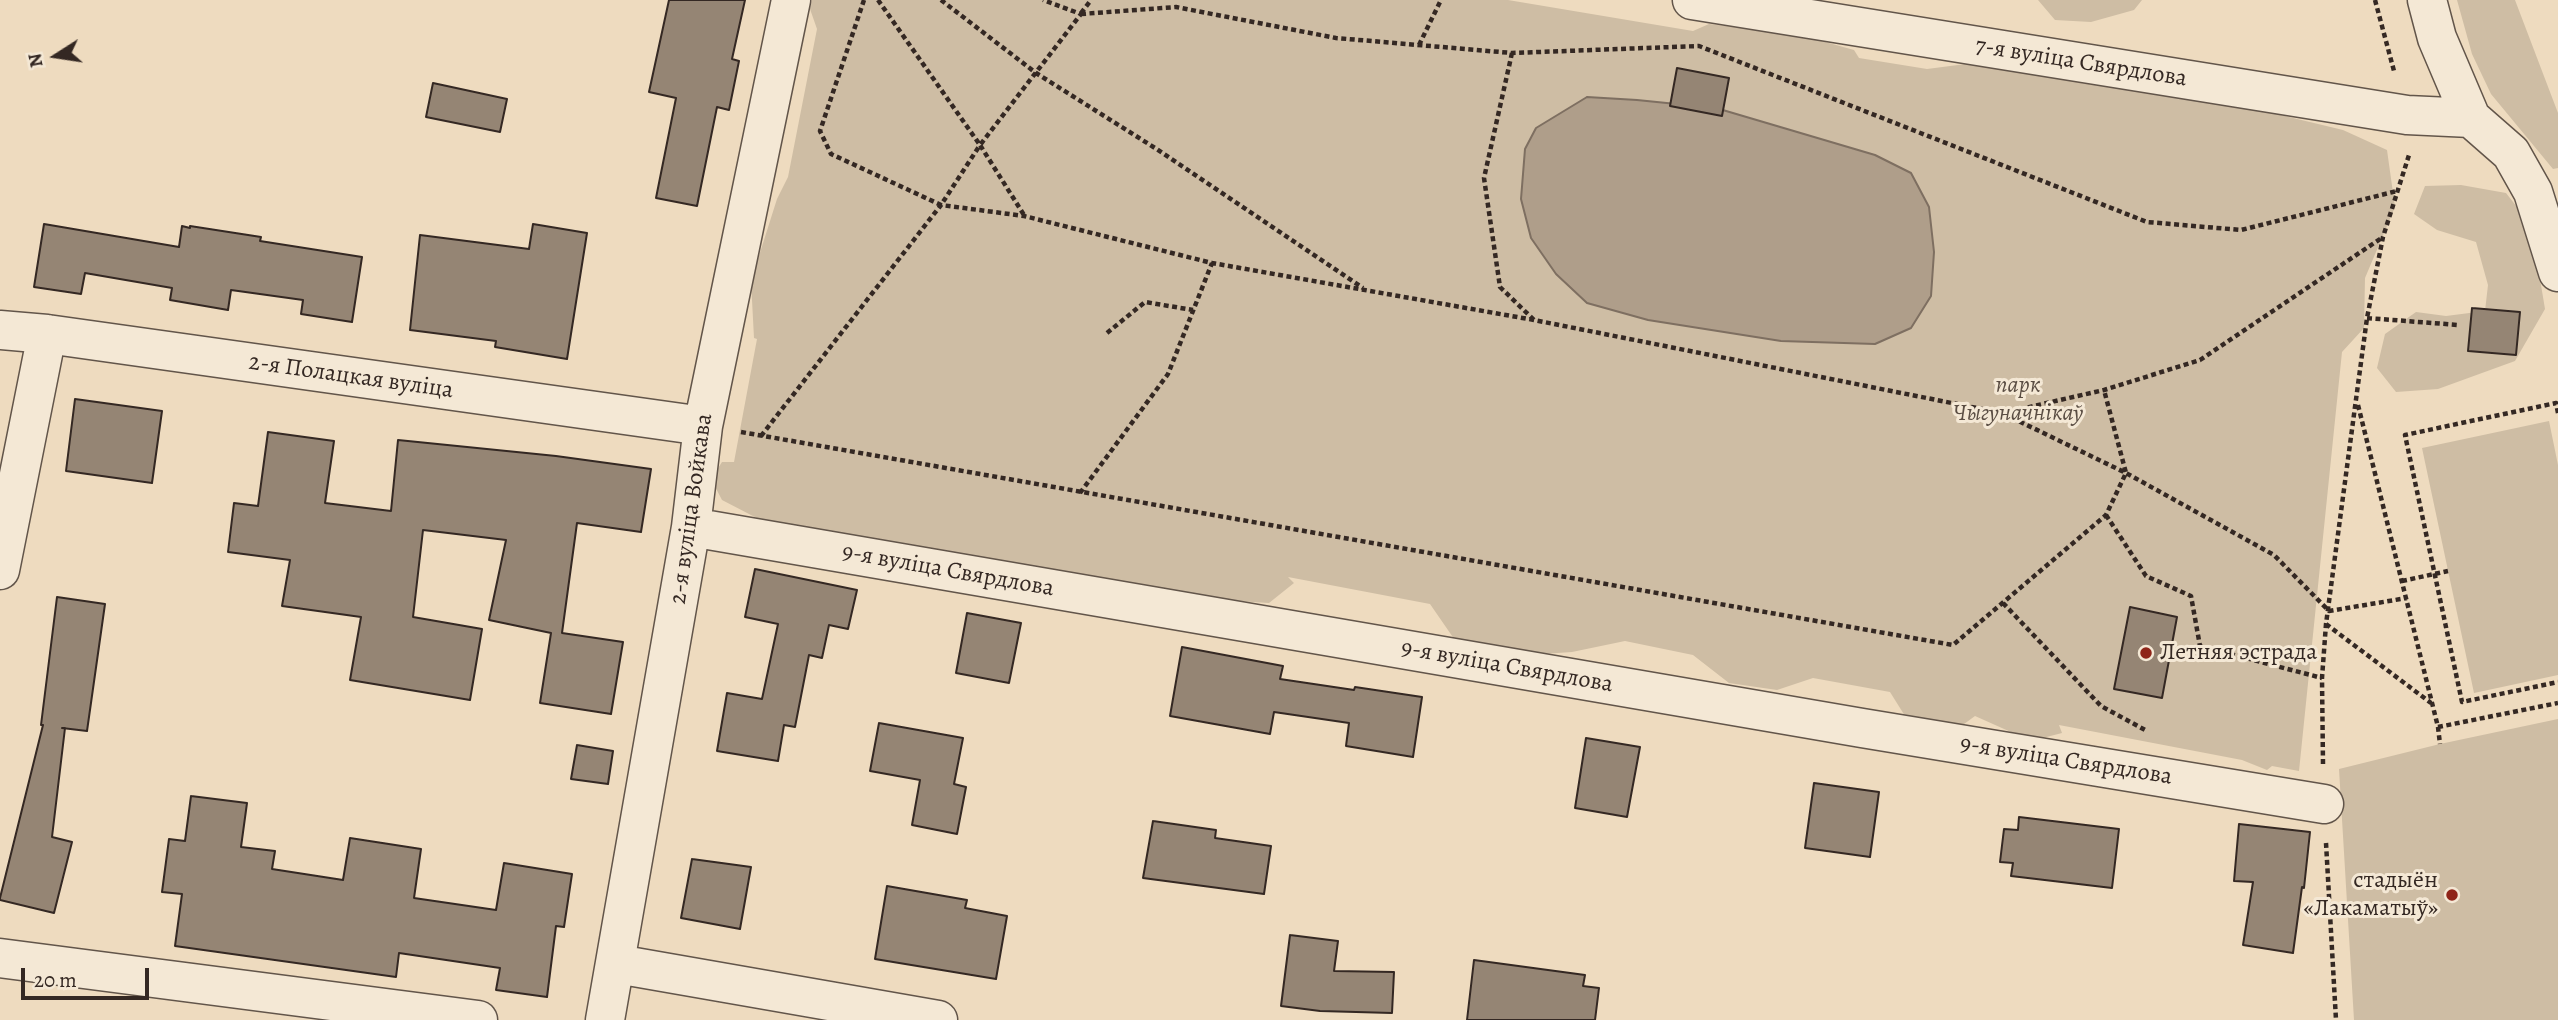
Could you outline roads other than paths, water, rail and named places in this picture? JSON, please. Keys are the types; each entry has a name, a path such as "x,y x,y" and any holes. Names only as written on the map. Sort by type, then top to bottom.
{"street":[{"name":"2-я вуліца Войкава","path":"606,1020 691,527 703,426 791,0"},
{"name":"7-я вуліца Свярдлова","path":"1692,0 2407,115 2471,118"},
{"path":"2427,0 2437,38 2471,118 2546,189 2558,272"},
{"name":"2-я Полацкая вуліца","path":"0,330 47,334 703,426"},
{"path":"0,570 47,334"},
{"name":"9-я вуліца Свярдлова","path":"691,527 1848,726 2324,804"},
{"path":"0,958 478,1020"},
{"path":"617,964 938,1020"}],"place":[{"name":"Летняя эстрада","path":"2146,653"},
{"name":"стадыён «Лакаматыў»","path":"2452,895"}],"park label":[{"name":"парк Чыгуначнікаў","path":"2018,400"}]}
